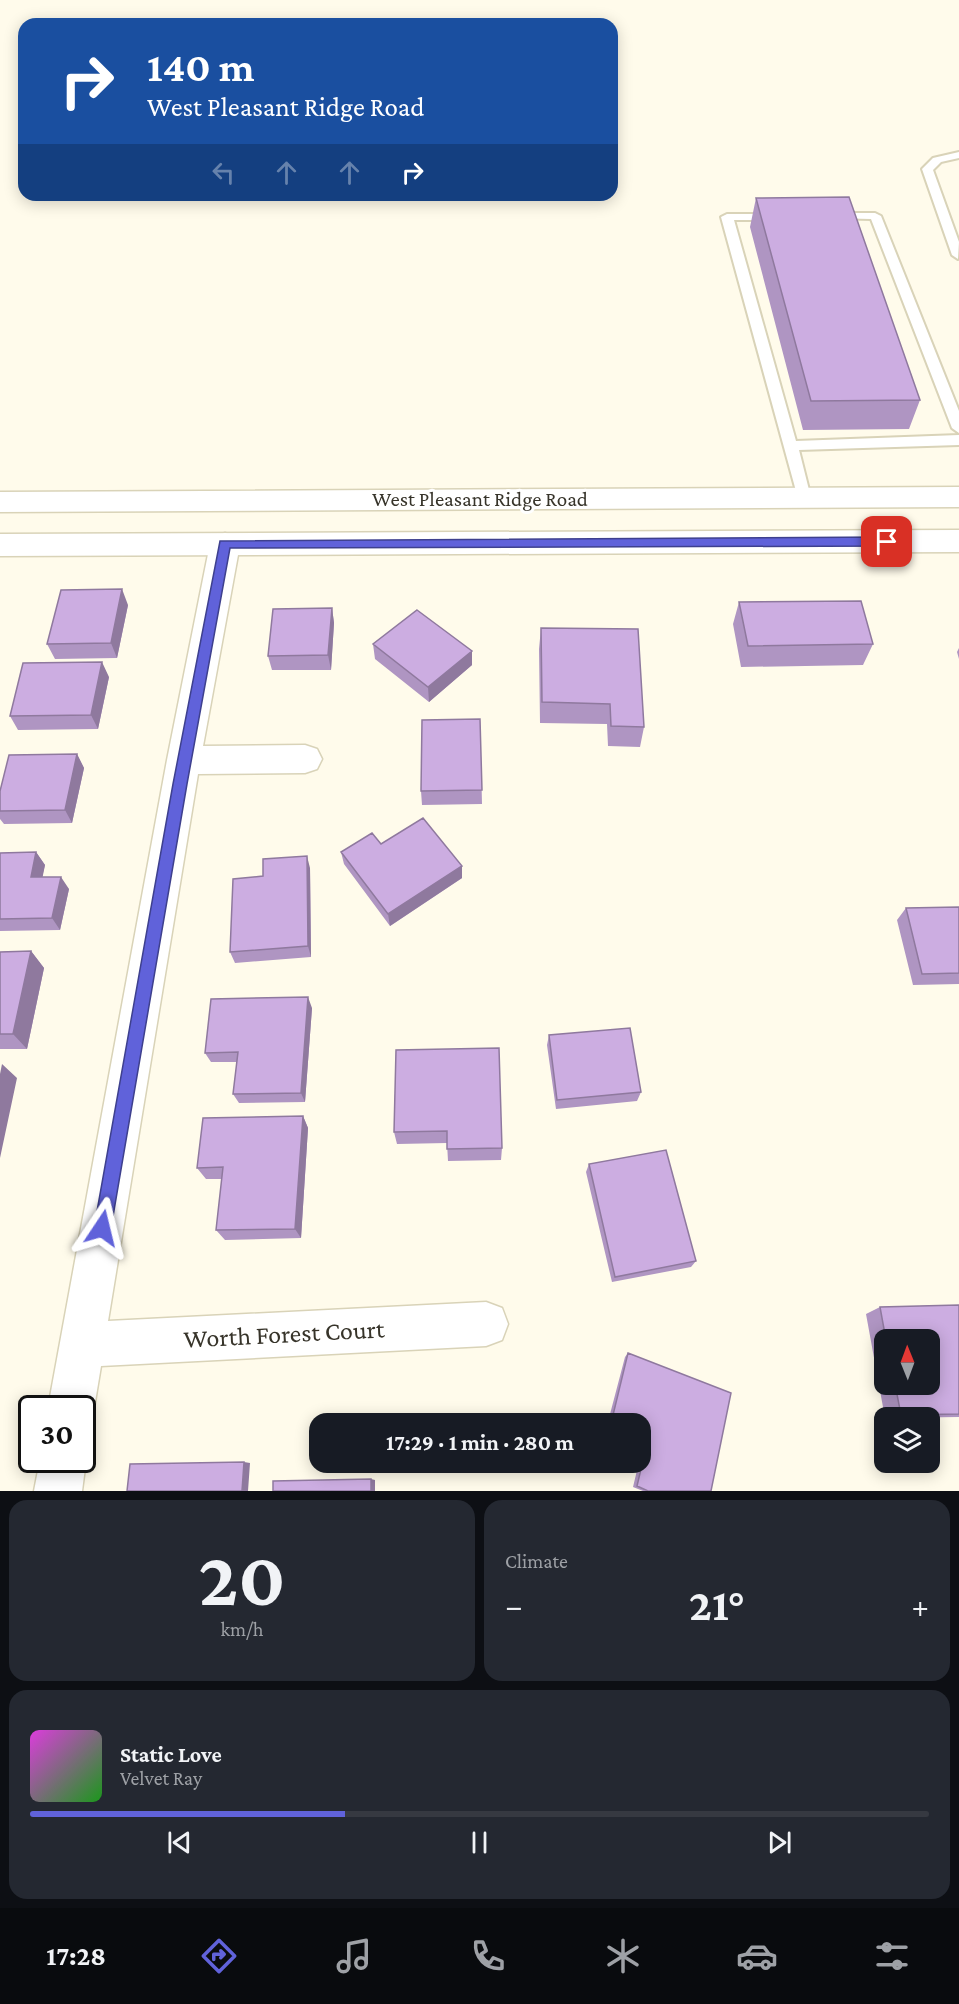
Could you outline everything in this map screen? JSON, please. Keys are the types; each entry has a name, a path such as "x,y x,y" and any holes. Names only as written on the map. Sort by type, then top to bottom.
{"main road":[{"name":"West Pleasant Ridge Road","path":"0,502 959,497"},
{"name":"West Pleasant Ridge Road","path":"0,545 959,541"},
{"path":"74,1395 184,760 225,544"},
{"path":"184,760 305,759"},
{"name":"Worth Forest Court","path":"82,1345 486,1324"},
{"path":"58,1491 61,1473"}],"lane":[{"path":"959,155 937,160 927,169 959,255"},
{"path":"818,216 875,216 959,428"},
{"path":"784,217 727,218 804,498"},
{"path":"791,446 959,441"}],"building":[{"path":"849,197 920,400 811,401 756,198"},
{"path":"122,589 111,643 47,644 61,590"},
{"path":"861,601 873,644 748,646 739,602"},
{"path":"332,608 328,655 268,656 273,609"},
{"path":"417,610 472,651 428,687 373,644"},
{"path":"541,628 638,629 644,727 611,726 610,704 542,702"},
{"path":"102,662 91,715 10,716 23,663"},
{"path":"480,719 482,790 421,791 422,720"},
{"path":"77,754 65,810 0,811 0,791 9,755"},
{"path":"423,818 462,866 388,914 341,852 372,833 381,844"},
{"path":"36,852 31,877 61,877 52,918 0,919 0,853"},
{"path":"307,856 308,946 230,952 233,879 263,876 263,859"},
{"path":"959,907 959,973 922,974 906,908"},
{"path":"31,951 13,1034 0,1034 0,952"},
{"path":"308,997 301,1093 233,1094 238,1052 205,1053 211,999"},
{"path":"630,1028 641,1092 557,1100 549,1035"},
{"path":"499,1048 502,1148 447,1149 447,1131 394,1132 396,1050"},
{"path":"303,1116 295,1229 216,1230 223,1167 197,1168 203,1118"},
{"path":"666,1150 696,1261 615,1277 589,1164"},
{"path":"959,1305 959,1414 940,1414 940,1407 899,1407 897,1395 940,1395 940,1329 884,1329 880,1307"},
{"path":"628,1353 731,1393 711,1491 648,1491 637,1486 640,1473 651,1473 651,1413 613,1413"},
{"path":"244,1462 242,1491 127,1491 130,1464"},
{"path":"371,1479 371,1491 273,1491 273,1481"}],"route":[{"path":"102,1228 180,784 225,544 887,542"}]}
